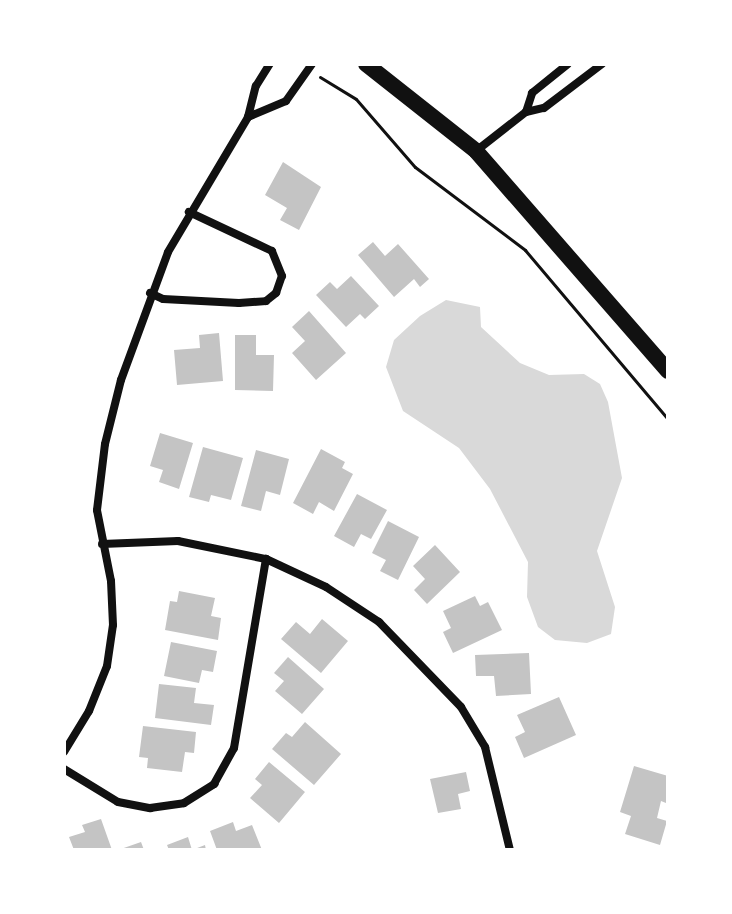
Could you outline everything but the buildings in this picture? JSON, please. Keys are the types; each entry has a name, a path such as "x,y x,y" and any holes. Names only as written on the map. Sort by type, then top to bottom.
{"main road":[{"path":"366,64 476,151 668,371"}],"street":[{"path":"64,752 89,711 107,666 113,625 111,581 97,510 105,444 150,293 189,212 248,117 256,86 270,64"},
{"path":"526,112 532,93 568,64"},
{"path":"476,151 526,112 544,108 602,64"},
{"path":"248,117 286,101 310,68"},
{"path":"150,293 163,299 239,303 266,301 276,293 282,276 272,251 189,212"},
{"path":"102,544 178,541 266,559 326,587 379,622 461,707 485,747 510,850"},
{"path":"64,769 118,802 150,808 184,803 214,784 234,748 266,559"}],"path":[{"path":"310,68 356,99 415,167 525,250 668,419"}],"shaded area":[{"path":"446,300 480,307 481,327 520,363 549,375 584,374 600,384 608,402 622,478 597,551 615,607 611,634 587,643 555,640 538,627 527,597 528,562 490,489 459,448 403,411 386,367 394,340 420,316"}]}
